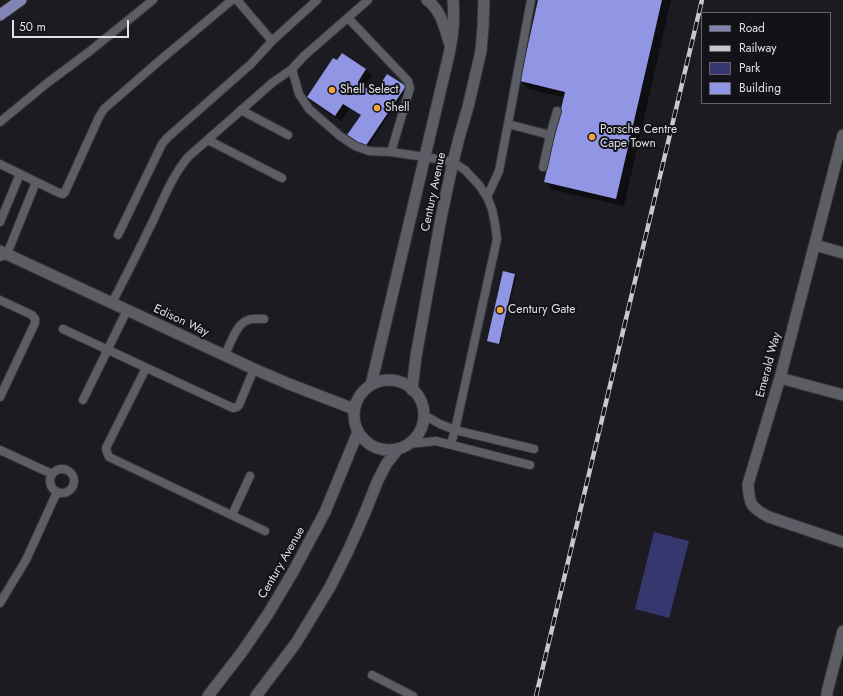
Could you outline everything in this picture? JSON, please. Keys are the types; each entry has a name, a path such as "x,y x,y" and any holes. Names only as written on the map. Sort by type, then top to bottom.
{"main road":[{"path":"0,15 21,0"}],"street":[{"path":"427,0 436,8 441,17 450,48"},
{"name":"Century Avenue","path":"371,385 450,48 454,9 453,0"},
{"name":"Century Avenue","path":"412,390 417,348 441,218 453,162 481,51 484,0"},
{"name":"Emerald Way","path":"843,135 780,378 748,484 752,506 760,512 769,517 843,542"},
{"path":"815,245 843,253"},
{"name":"Edison Way","path":"2,254 254,369 354,409"},
{"path":"780,378 843,395"},
{"path":"388,380 405,384 418,397 424,414 422,426 417,436 409,444 398,449 389,450 380,449 363,440 354,421 354,409 357,400 363,391 371,385 388,380"},
{"name":"Century Avenue","path":"208,696 242,652 268,614 293,572 325,512 358,432"},
{"path":"256,696 296,643 330,587 361,522 378,480 387,463 398,449"},
{"path":"827,696 843,631"}],"lane":[{"path":"0,122 153,0"},
{"path":"0,164 61,194 65,192 104,109 232,0"},
{"path":"237,0 272,41"},
{"path":"118,235 162,144 167,138 250,64 272,41 317,0"},
{"path":"112,303 168,189 178,170 188,157 272,83 292,69 304,56 368,0"},
{"path":"487,197 498,171 531,0"},
{"path":"348,18 410,84 391,152"},
{"path":"292,69 299,94 309,109 340,136 355,146 369,151 391,152 453,162 465,170 479,185 487,197 492,209 497,239 451,444"},
{"path":"241,110 288,135"},
{"path":"542,167 557,111"},
{"path":"508,124 550,135"},
{"path":"208,140 282,178"},
{"path":"0,222 20,174"},
{"path":"2,254 36,182"},
{"path":"0,300 32,315 35,319 35,323 0,397"},
{"path":"83,400 127,310"},
{"path":"225,355 233,336 242,323 250,319 264,319"},
{"path":"63,329 235,408 239,405 254,369"},
{"path":"146,368 106,448 110,457 265,531"},
{"path":"424,414 440,424 455,430 534,449"},
{"path":"409,444 436,441 530,465"},
{"path":"0,450 52,474"},
{"path":"60,469 69,472 74,480 73,485 68,492 60,493 52,489 50,484 52,474 60,469"},
{"path":"232,515 250,476"},
{"path":"0,603 26,560 57,492"},
{"path":"372,675 413,696"}],"green space":[{"path":"654,532 689,541 669,618 635,609"}],"building":[{"name":"Porsche Centre Cape Town","path":"538,0 662,0 616,199 544,182 565,92 520,81"},
{"path":"342,53 366,69 358,82 374,94 387,74 406,86 365,147 347,135 361,115 343,104 335,116 307,97 333,58 337,60"},
{"name":"Century Gate","path":"503,271 515,274 499,344 487,341"}],"railway":[{"path":"536,696 702,0"}],"place":[{"name":"Shell Select","path":"332,90"},
{"name":"Shell","path":"377,108"},
{"name":"Porsche Centre Cape Town","path":"592,137"},
{"name":"Century Gate","path":"500,310"}]}
